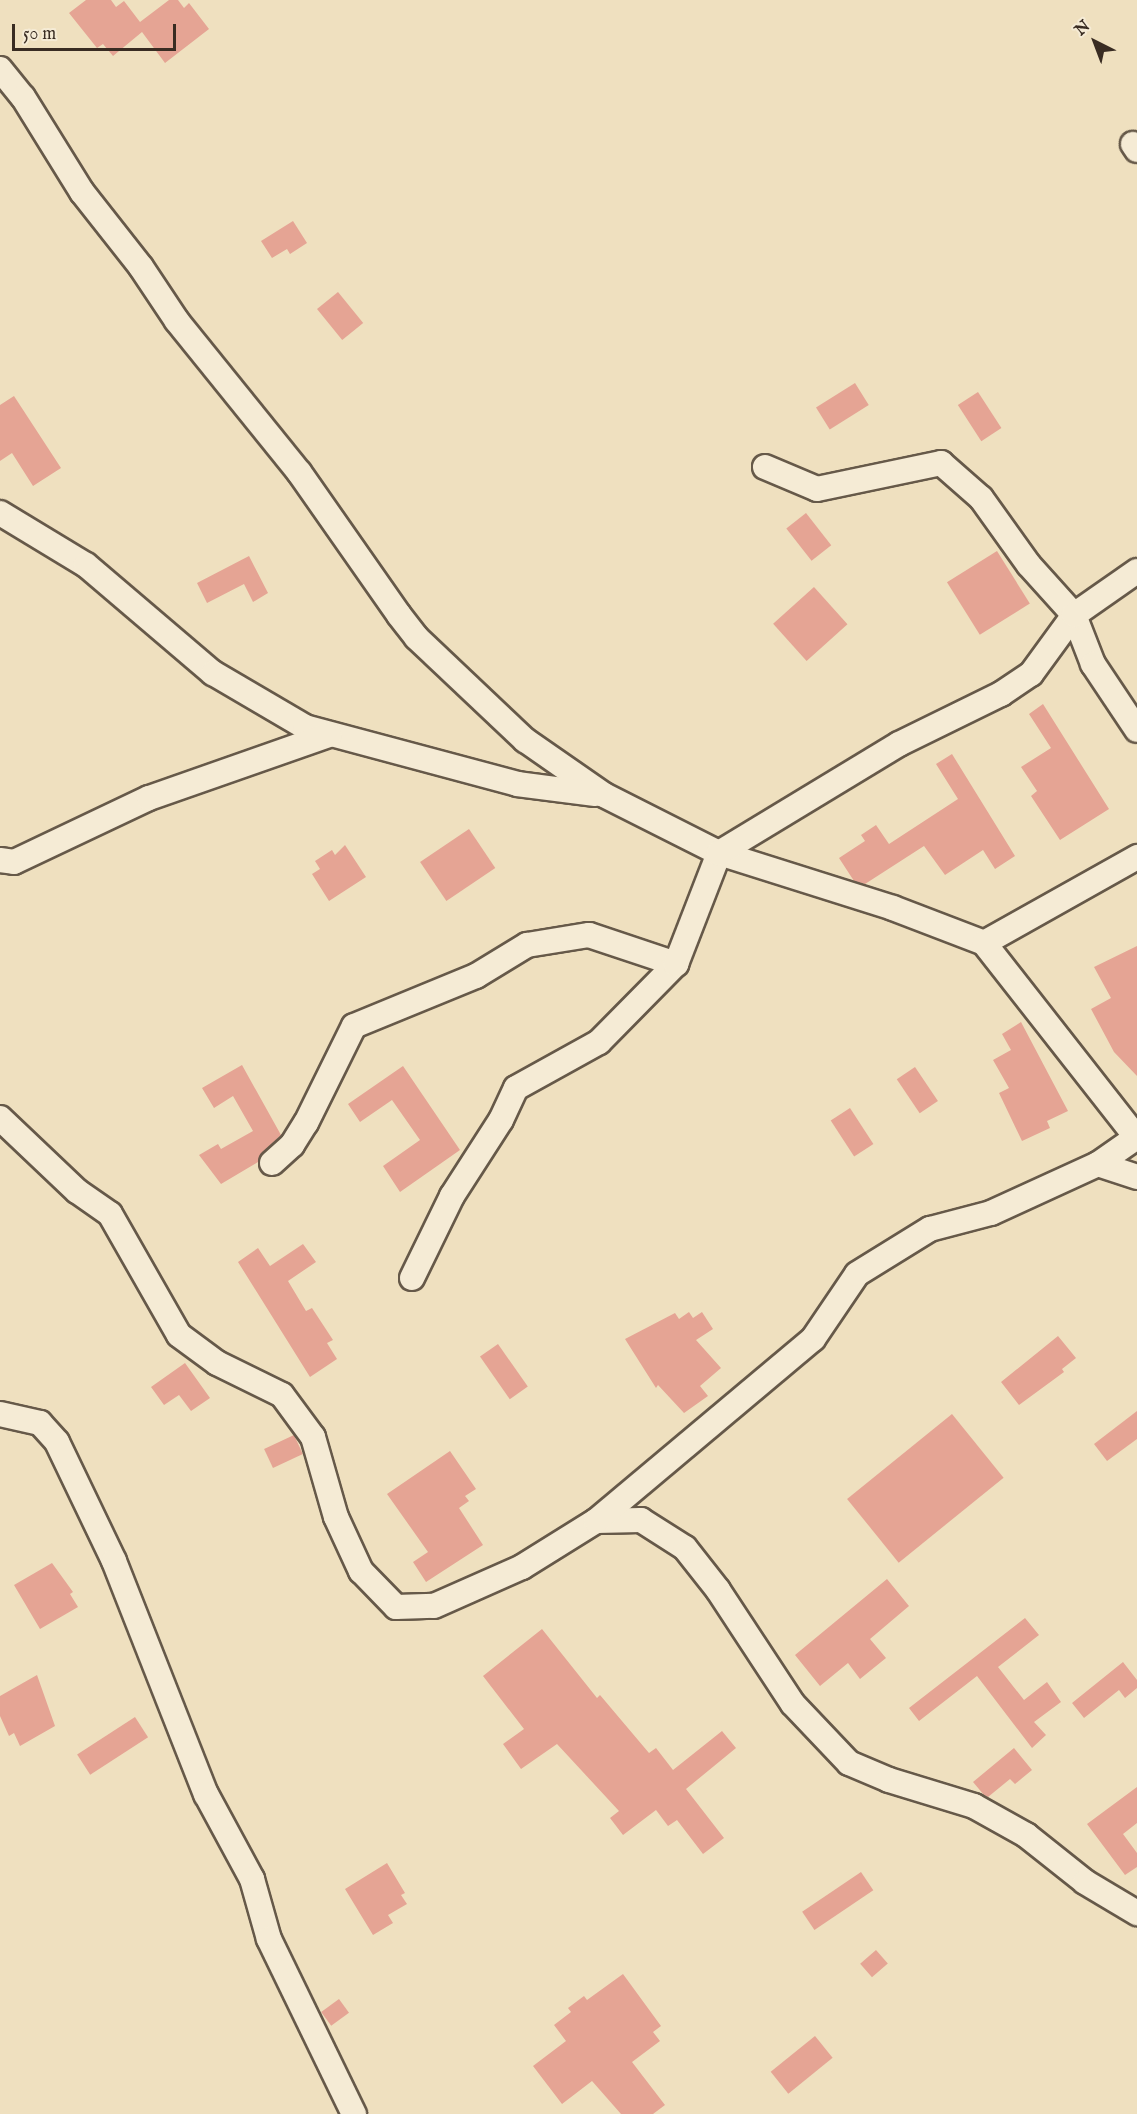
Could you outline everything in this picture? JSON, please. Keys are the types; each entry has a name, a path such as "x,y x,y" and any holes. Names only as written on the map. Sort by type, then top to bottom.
{"street":[{"path":"0,69 23,97 82,192 141,267 177,321 299,472 417,638 525,740 604,795 719,853 893,908 984,943 1136,1138 1098,1164 991,1213 930,1229 858,1274 813,1339 596,1521 522,1567 434,1606 396,1606 361,1571 336,1517 313,1437 282,1395 218,1363 179,1335 110,1214 77,1191 0,1118"},
{"path":"765,467 817,489 941,463 981,498 1029,565 1074,615 1093,664 1137,730"},
{"path":"0,513 86,565 213,673 248,696 305,727 517,784 604,795"},
{"path":"412,1278 452,1196 501,1120 516,1088 599,1042 676,964 719,853 899,744 1001,694 1031,674 1074,615 1137,571"},
{"path":"0,860 14,862 149,798 329,735"},
{"path":"984,943 1137,857"},
{"path":"272,1163 292,1145 306,1123 354,1026 476,976 527,945 589,934 676,964"},
{"path":"1098,1164 1137,1177"},
{"path":"0,1414 40,1424 57,1442 114,1561 206,1794 252,1879 274,1948 354,2114"},
{"path":"596,1521 641,1520 685,1548 718,1590 793,1704 849,1763 889,1780 974,1806 1026,1835 1085,1882 1137,1913"}],"building":[{"path":"86,0 111,0 116,7 124,1 140,22 169,0 178,0 184,8 189,3 209,29 165,63 142,32 113,56 103,44 97,48 69,13"},
{"path":"293,221 307,243 290,254 287,249 272,258 261,241"},
{"path":"338,292 363,323 342,340 317,309"},
{"path":"855,383 869,405 830,429 816,407"},
{"path":"978,392 1001,428 981,441 958,405"},
{"path":"14,396 61,468 33,486 12,453 0,461 0,405"},
{"path":"806,513 831,545 812,561 786,528"},
{"path":"997,551 1030,604 980,635 947,582"},
{"path":"249,556 268,593 253,602 244,584 207,603 197,583"},
{"path":"814,587 847,624 807,661 773,624"},
{"path":"1043,704 1109,809 1060,840 1031,796 1037,791 1021,767 1051,748 1029,714"},
{"path":"952,754 1015,856 995,869 983,850 945,875 924,846 865,884 854,881 839,858 865,841 861,835 876,825 889,844 958,799 936,764"},
{"path":"469,829 495,868 446,901 420,862"},
{"path":"345,845 366,877 329,901 312,874 320,869 315,861 332,850 335,855"},
{"path":"1137,946 1137,1076 1114,1052 1091,1009 1111,998 1094,967"},
{"path":"1021,1022 1068,1111 1047,1121 1050,1128 1022,1141 999,1093 1009,1088 993,1060 1011,1050 1002,1034"},
{"path":"242,1065 281,1135 262,1153 258,1162 221,1184 199,1155 218,1144 221,1149 253,1131 233,1096 214,1108 202,1088"},
{"path":"403,1066 460,1150 400,1192 383,1166 420,1140 392,1100 360,1122 348,1104"},
{"path":"915,1067 938,1101 920,1113 897,1079"},
{"path":"850,1108 873,1144 854,1157 831,1121"},
{"path":"303,1244 316,1262 288,1281 306,1311 312,1308 333,1340 327,1343 337,1359 310,1377 238,1262 258,1248 270,1266"},
{"path":"689,1312 693,1318 702,1312 713,1329 696,1340 721,1368 700,1386 708,1396 684,1413 658,1385 656,1388 625,1339 675,1313 679,1319"},
{"path":"1058,1336 1076,1358 1062,1369 1064,1372 1019,1405 1001,1382"},
{"path":"498,1344 528,1387 510,1399 480,1357"},
{"path":"185,1363 210,1398 191,1411 179,1395 164,1405 151,1387"},
{"path":"1137,1411 1137,1439 1107,1461 1094,1444"},
{"path":"952,1414 1004,1478 899,1563 847,1499"},
{"path":"294,1435 303,1454 273,1468 264,1449"},
{"path":"450,1451 476,1489 465,1496 469,1501 459,1508 483,1545 426,1582 413,1562 428,1552 387,1494"},
{"path":"52,1563 73,1592 70,1594 78,1607 40,1629 14,1585"},
{"path":"887,1579 909,1606 870,1639 886,1658 860,1679 848,1663 820,1686 795,1655"},
{"path":"1025,1618 1039,1635 998,1667 1024,1700 1047,1682 1061,1702 1034,1722 1046,1735 1032,1748 977,1676 919,1721 909,1708"},
{"path":"542,1629 597,1698 600,1695 649,1753 656,1748 673,1770 722,1731 736,1748 686,1789 724,1838 703,1854 677,1820 668,1826 656,1810 623,1835 610,1818 619,1811 557,1744 521,1769 503,1744 524,1729 483,1676"},
{"path":"1123,1662 1137,1680 1137,1688 1125,1698 1119,1690 1084,1718 1072,1703"},
{"path":"37,1675 55,1726 20,1746 14,1733 9,1736 0,1716 0,1696"},
{"path":"135,1717 148,1737 90,1775 77,1755"},
{"path":"1014,1748 1032,1770 1015,1784 1010,1779 988,1797 984,1795 973,1782"},
{"path":"1137,1787 1137,1823 1123,1834 1137,1853 1137,1867 1125,1875 1087,1824"},
{"path":"387,1863 405,1893 401,1895 407,1904 388,1915 393,1923 373,1935 345,1889"},
{"path":"861,1872 873,1890 814,1930 802,1912"},
{"path":"876,1950 888,1964 872,1977 860,1964"},
{"path":"623,1974 661,2026 653,2032 660,2041 632,2062 665,2105 653,2114 621,2114 592,2081 562,2104 533,2066 566,2041 554,2025 571,2012 568,2008 584,1996 587,2000"},
{"path":"339,1999 349,2013 331,2026 321,2012"},
{"path":"815,2036 833,2058 788,2094 771,2072"}]}
